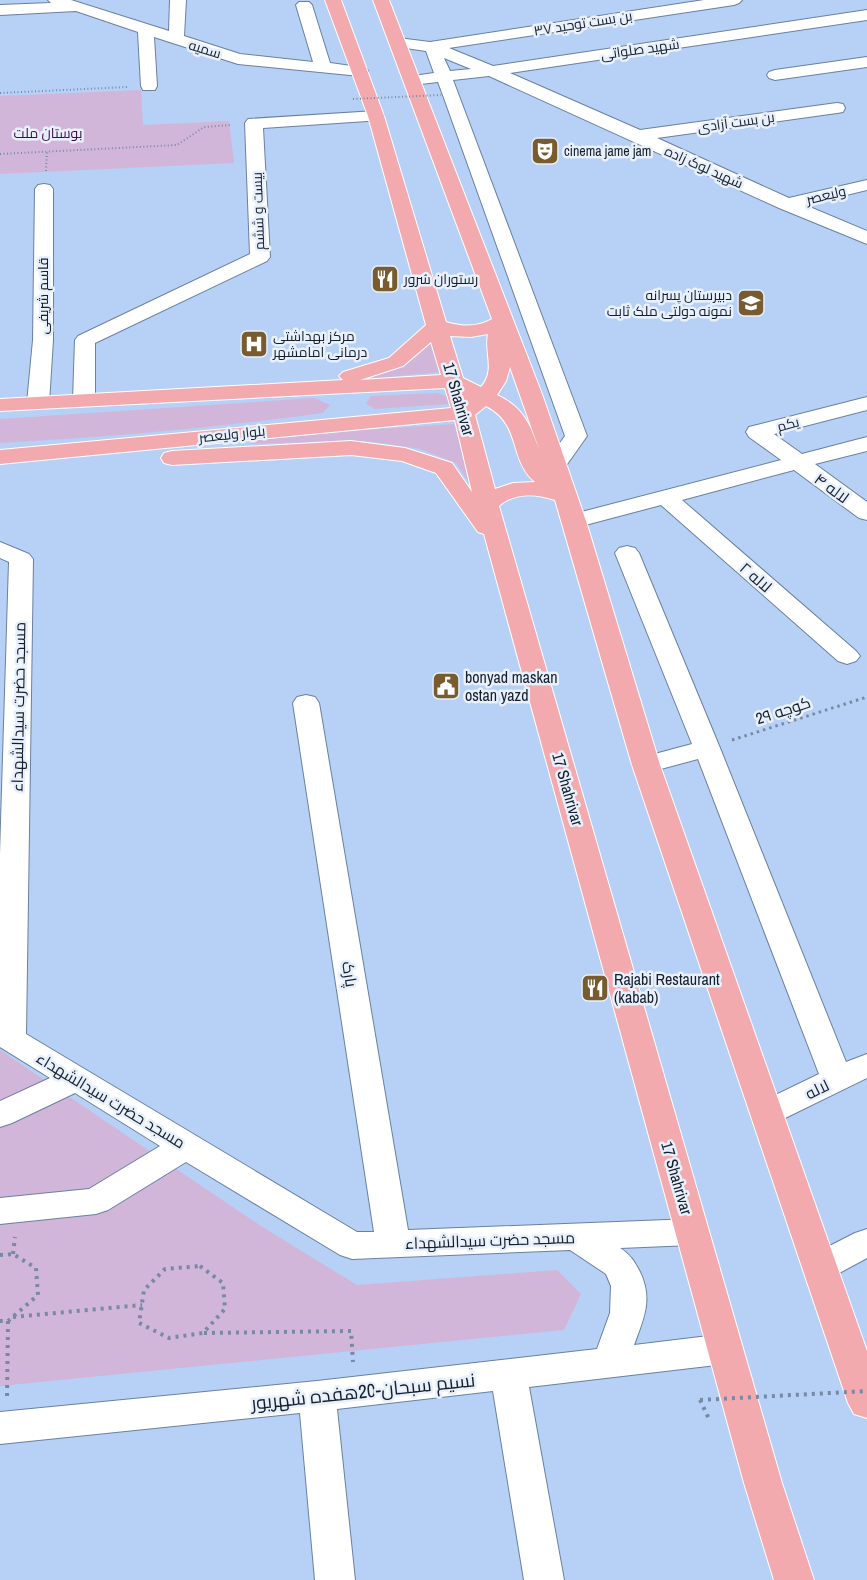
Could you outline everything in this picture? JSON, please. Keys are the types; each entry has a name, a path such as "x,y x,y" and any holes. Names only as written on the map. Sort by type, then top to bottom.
{"main road":[{"name":"17 Shahrivar","path":"333,0 376,116 453,381 474,404 486,506 499,544 763,1483 794,1580"},
{"path":"382,0 531,394 574,521 646,765 867,1403"},
{"path":"307,389 396,362 437,326 464,332 479,332 504,322"},
{"path":"474,404 496,381 500,367 496,339 504,322"},
{"path":"0,405 453,381"},
{"path":"328,425 355,410 358,398 348,392 332,387"},
{"path":"474,404 501,405 517,420 536,470 565,496"},
{"name":"بلوار ولیعصر","path":"0,457 328,425 474,404"},
{"path":"40,454 169,458 352,448 405,455 444,468 499,544"},
{"path":"486,506 492,499 502,494 526,488 547,490 565,496"}],"street":[{"name":"سمیه","path":"56,0 238,59 360,71"},
{"path":"176,40 178,0"},
{"name":"بن بست توحید ۳۷","path":"432,47 734,0"},
{"path":"857,0 867,6"},
{"path":"304,5 323,68"},
{"path":"0,10 77,8"},
{"name":"شهید صلواتی","path":"412,80 442,86 493,71 859,21"},
{"path":"146,30 149,86"},
{"path":"398,43 432,47 442,86 521,286 576,436 555,466"},
{"name":"شهید لوک زاده","path":"432,47 493,71 785,204 867,238"},
{"path":"774,75 867,62"},
{"name":"بن بست آزادی","path":"636,136 837,108"},
{"path":"254,123 376,116"},
{"name":"بیست و ششم","path":"64,340 260,257 254,123"},
{"name":"ولیعصر","path":"785,204 867,185"},
{"name":"قاسم شریفی","path":"38,403 64,340 44,189"},
{"path":"492,289 521,286"},
{"path":"64,340 84,400"},
{"name":"یکم","path":"797,462 757,432 867,403"},
{"path":"574,521 867,444"},
{"name":"لاله ۴","path":"797,462 867,513"},
{"name":"لاله ۲","path":"665,497 847,656"},
{"name":"مسجد حضرت سیدالشهداء","path":"0,549 21,559 6,922 10,1039 352,1246 692,1232"},
{"path":"627,553 708,748 837,1079"},
{"name":"پارک","path":"306,703 393,1244"},
{"path":"646,765 708,748"},
{"name":"لاله","path":"767,1113 867,1065"},
{"path":"0,1116 76,1079"},
{"path":"0,1211 96,1201 186,1146"},
{"path":"576,1237 619,1265 629,1286 628,1313 610,1362"},
{"path":"820,1267 867,1242"},
{"name":"نسیم سبحان-20هفده شهریور","path":"3,1428 354,1392 725,1349"},
{"path":"509,1375 544,1580"},
{"path":"317,1396 335,1580"}],"path":[{"path":"0,93 149,86"},
{"path":"353,99 442,86"},
{"path":"0,154 177,144 204,127 254,123"},
{"name":"کوچه 2۹","path":"708,748 867,697"},
{"path":"0,1255 13,1254 36,1268 38,1295 8,1321 3,1428"},
{"path":"203,1333 225,1309 223,1283 200,1266 166,1269 144,1290 139,1323 169,1338 203,1333 351,1331 354,1392"},
{"path":"12,1317 142,1305"},
{"path":"0,1321 8,1321"},
{"path":"710,1422 700,1400 867,1391"}],"green space":[{"name":"بوستان ملت","path":"141,90 143,125 229,121 234,163 0,174 0,96"},
{"path":"430,337 439,372 349,381 409,361"},
{"path":"437,393 449,397 449,404 375,409 366,404 371,396"},
{"path":"314,398 330,405 323,413 162,431 0,443 0,419"},
{"path":"454,424 474,490 456,463 420,449 366,441 249,444 252,439 258,437"},
{"path":"0,1050 261,1226 357,1285 557,1270 581,1294 564,1330 0,1386"}],"place":[{"name":"cinema jame jam","path":"545,151"},
{"name":"رستوران سُرور","path":"385,279"},
{"name":"دبیرستان پسرانه نمونه دولتی ملک ثابت","path":"751,303"},
{"name":"مرکز بهداشتی درمانی امامشهر","path":"254,344"},
{"name":"bonyad maskan ostan yazd","path":"446,686"},
{"name":"Rajabi Restaurant (kabab)","path":"595,988"}]}
